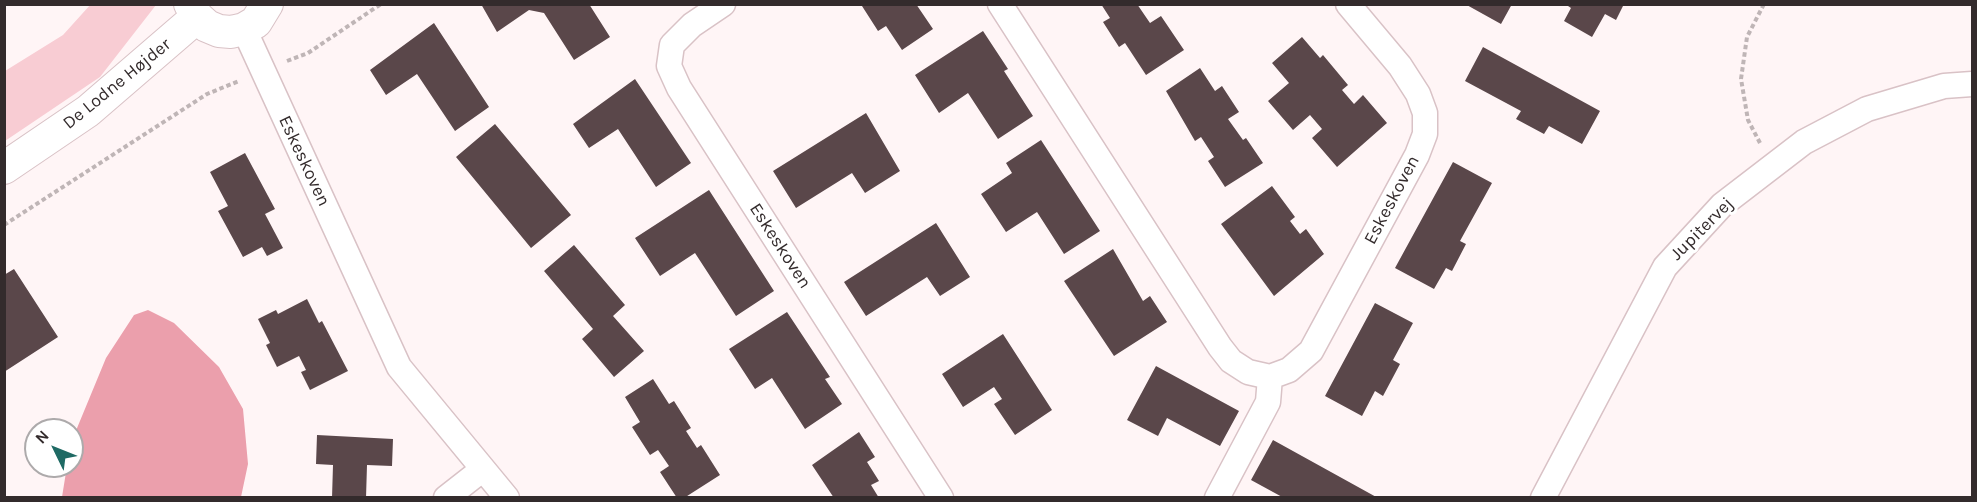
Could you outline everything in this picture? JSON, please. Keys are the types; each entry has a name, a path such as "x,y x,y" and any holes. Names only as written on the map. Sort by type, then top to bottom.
{"street":[{"path":"193,11 219,31 244,29 256,22 267,4"},
{"name":"Eskeskoven","path":"723,4 692,25 672,45 669,66 686,98 941,498"},
{"path":"1000,4 1220,347 1231,361 1248,372 1270,377 1268,402 1217,498"},
{"name":"Eskeskoven","path":"1270,377 1289,370 1311,351 1417,154 1425,134 1425,113 1418,94 1400,66 1354,7"},
{"name":"De Lodne Højder","path":"4,168 88,111 193,11"},
{"name":"Eskeskoven","path":"244,29 399,367 507,498"},
{"name":"Jupitervej","path":"1544,498 1665,267 1722,205 1804,142 1867,109 1944,86 1972,84"},
{"path":"446,498 483,469"}],"path":[{"path":"4,225 207,94 308,53 381,4"},
{"path":"1764,4 1747,37 1741,79 1748,120 1772,167"}],"shaded area":[{"path":"91,4 156,5 100,77 5,141 5,71 63,35"},
{"path":"148,310 174,323 219,367 243,409 248,464 241,497 62,497 65,478 84,478 84,418 81,418 106,358 134,315"}],"building":[{"path":"481,4 589,4 610,37 574,60 544,13 529,10 497,32"},
{"path":"864,4 916,4 933,29 902,50 886,26 878,31 862,6"},
{"path":"1101,4 1137,4 1150,23 1161,16 1184,50 1146,75 1125,43 1119,47 1103,22 1110,18"},
{"path":"1465,4 1512,4 1501,24"},
{"path":"1565,4 1624,4 1616,20 1605,14 1592,37 1564,21 1571,8"},
{"path":"434,23 489,107 455,131 417,74 386,95 370,70"},
{"path":"983,31 1008,69 1004,71 1033,116 998,139 968,93 939,113 915,75"},
{"path":"1302,37 1320,58 1323,55 1348,85 1342,90 1354,104 1363,95 1387,123 1337,167 1312,138 1322,129 1310,115 1293,130 1268,101 1289,83 1272,63"},
{"path":"1483,47 1600,111 1582,144 1549,126 1544,134 1516,119 1521,111 1465,81"},
{"path":"1200,68 1215,91 1222,86 1239,112 1228,119 1243,140 1246,138 1263,163 1225,187 1208,161 1214,157 1201,137 1195,141 1166,91"},
{"path":"635,79 691,163 656,187 618,129 589,148 573,124"},
{"path":"866,113 900,171 865,193 852,173 796,208 773,171"},
{"path":"495,124 571,215 531,248 456,157"},
{"path":"1041,140 1100,231 1064,254 1037,212 1006,232 981,194 1012,173 1006,163"},
{"path":"245,153 275,209 265,214 283,248 267,256 262,247 243,257 218,211 228,206 210,172"},
{"path":"1453,162 1492,183 1460,241 1466,244 1452,271 1446,268 1434,289 1395,268"},
{"path":"1272,186 1295,217 1290,221 1300,234 1306,229 1324,254 1274,296 1221,224"},
{"path":"709,190 774,291 736,316 695,253 660,276 635,238"},
{"path":"936,223 970,277 940,296 927,277 866,316 844,282"},
{"path":"574,245 625,305 613,316 644,351 614,377 582,339 593,329 544,271"},
{"path":"1113,249 1143,301 1150,296 1167,322 1114,356 1064,281"},
{"path":"14,269 58,337 4,372 4,275"},
{"path":"307,299 319,323 322,321 348,371 310,390 301,372 306,370 299,356 277,367 266,345 270,343 258,319 276,310 278,314"},
{"path":"1375,303 1413,323 1393,360 1400,364 1383,396 1375,391 1362,416 1325,396"},
{"path":"787,312 830,377 825,379 842,404 805,429 772,378 755,389 729,349"},
{"path":"1003,334 1052,410 1015,435 994,404 1002,399 994,387 963,407 942,374"},
{"path":"1156,366 1239,411 1220,446 1167,418 1158,436 1127,420"},
{"path":"653,379 669,404 674,401 691,428 686,431 697,448 701,445 720,475 684,498 677,498 660,472 669,466 658,450 650,455 632,427 640,422 625,397"},
{"path":"859,432 875,457 867,462 879,481 871,485 879,498 834,498 812,465"},
{"path":"317,435 393,439 392,466 367,465 366,498 332,498 333,465 316,464"},
{"path":"1273,440 1378,498 1284,498 1251,480"}]}
